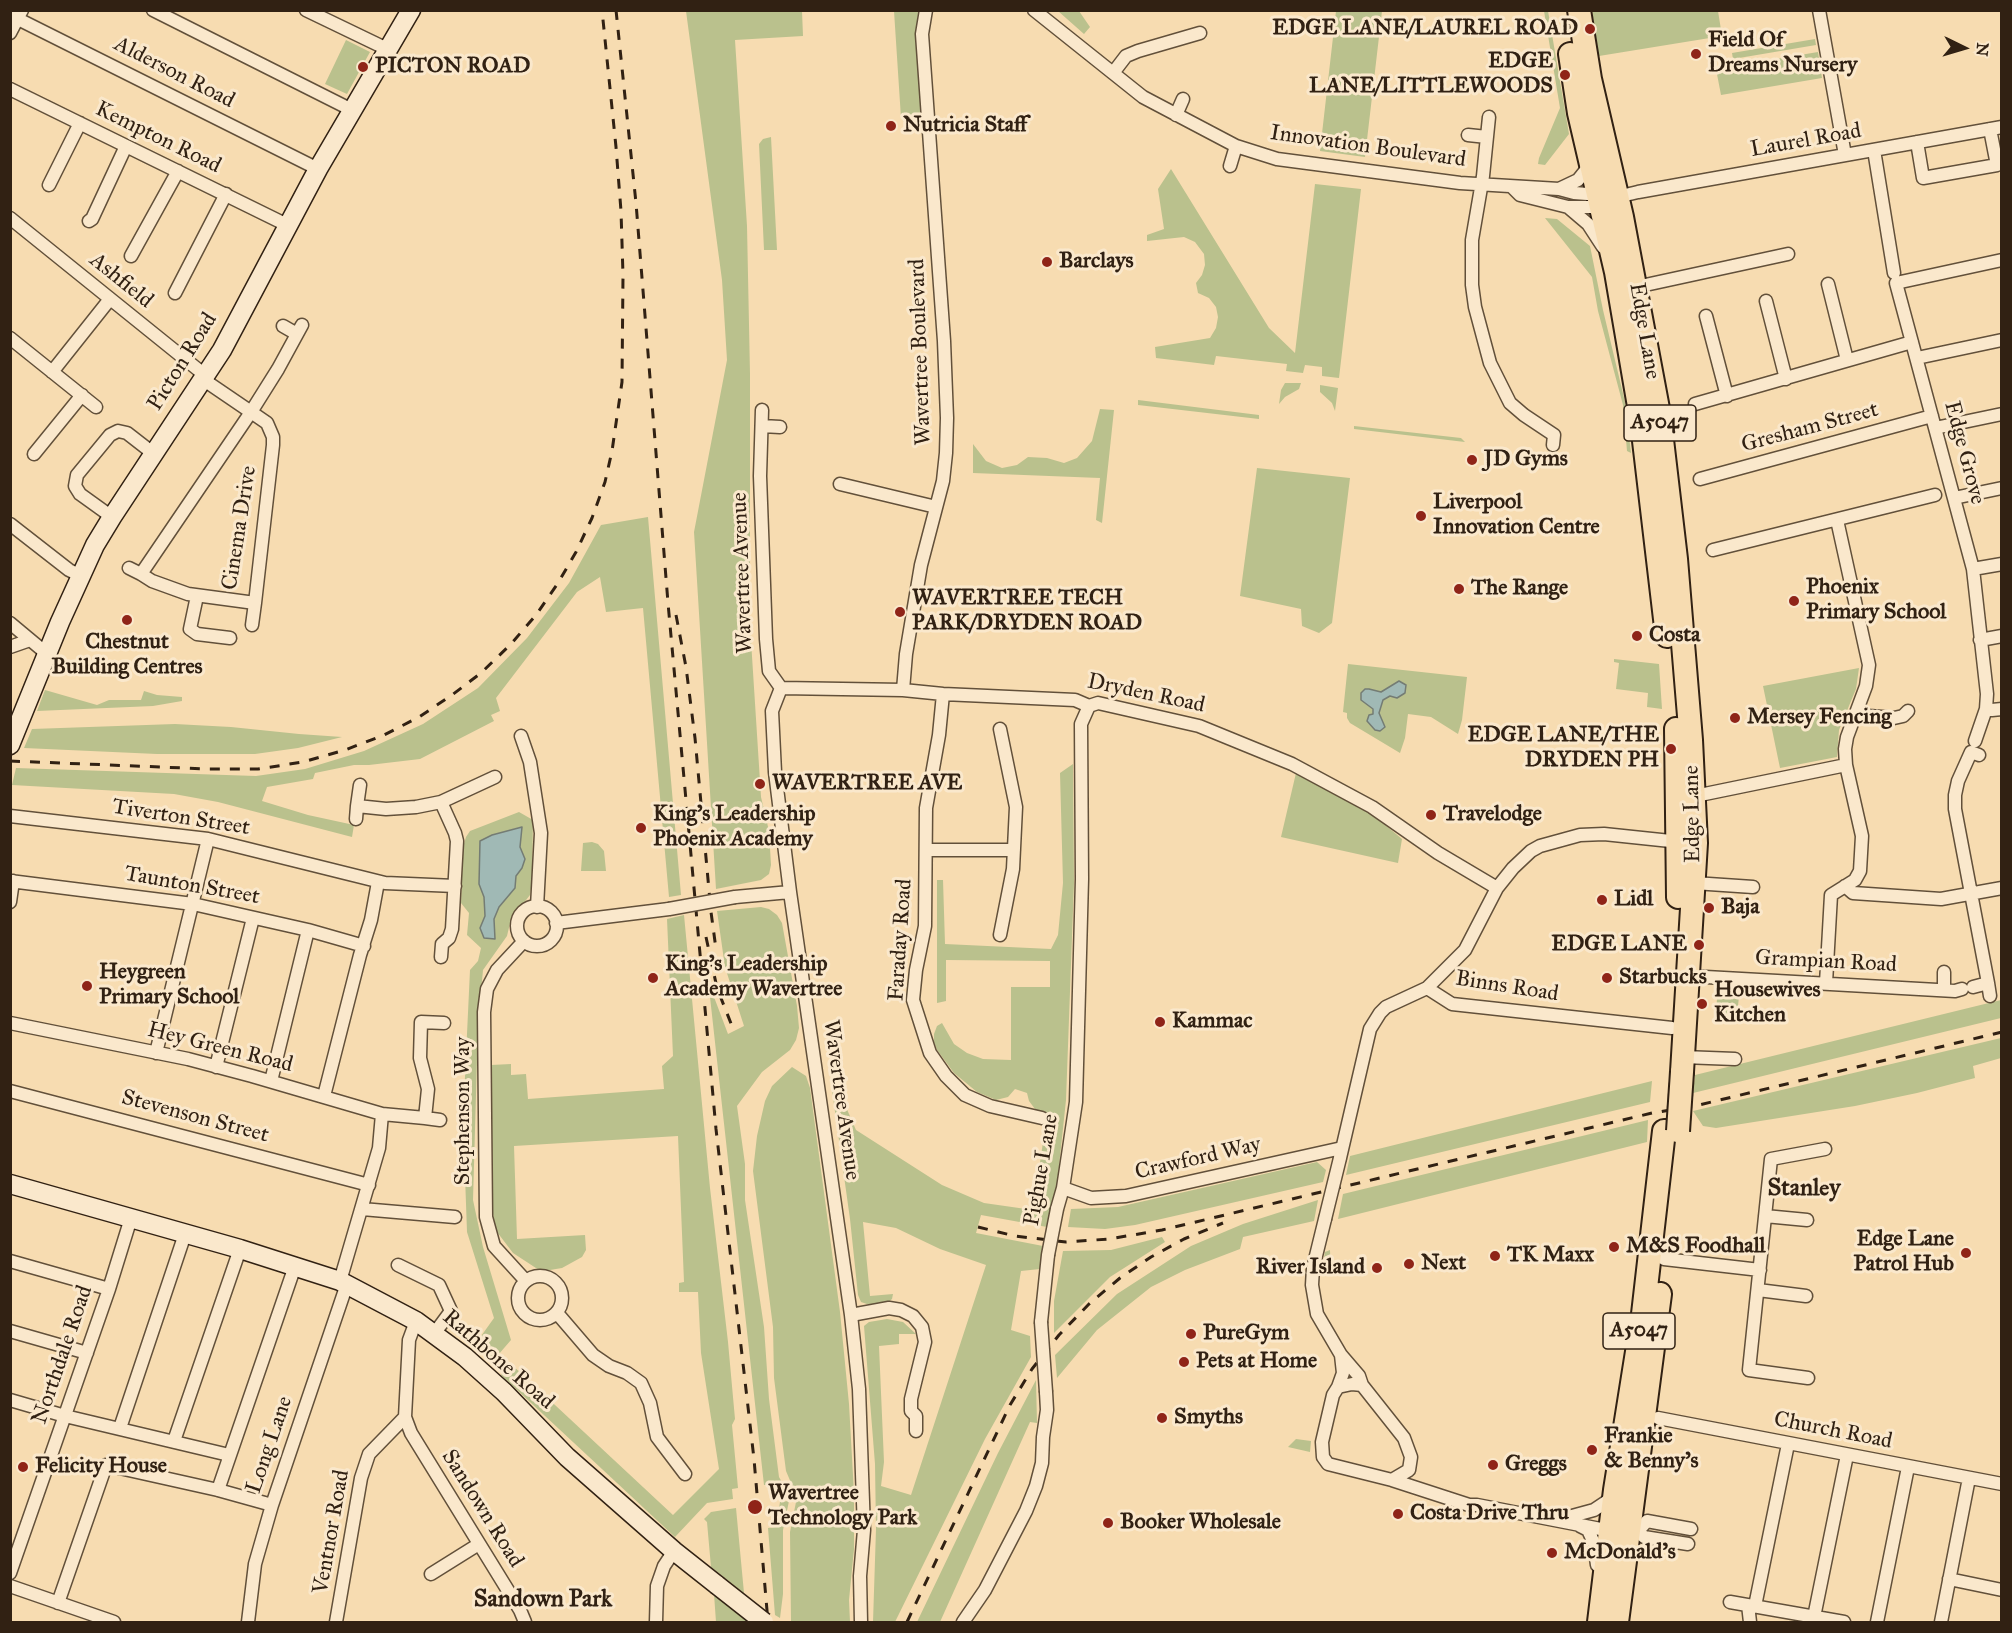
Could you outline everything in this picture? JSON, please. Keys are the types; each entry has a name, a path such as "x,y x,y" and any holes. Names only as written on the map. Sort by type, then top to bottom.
{"highway":[{"name":"Edge Lane","path":"1564,10 1579,113 1588,156 1636,287 1659,414 1668,487 1695,796 1679,879 1672,1028 1678,1067"},
{"name":"Edge Lane","path":"1579,10 1616,272 1642,424 1668,641 1687,842 1694,883 1688,976 1671,1131 1615,1490 1626,1531"},
{"name":"Edge Lane","path":"1606,1620 1626,1531 1664,1259 1671,1131"}],"main road":[{"name":"Picton Road","path":"10,745 46,654 81,576 112,517 222,350 318,169 411,10"},
{"name":"Rathbone Road","path":"10,1184 240,1249 344,1282 416,1321 465,1357 504,1392 567,1456 674,1551 764,1623"}],"street":[{"path":"153,10 352,110"},
{"path":"306,10 387,49"},
{"name":"Wavertree Boulevard","path":"903,690 906,654 921,565 944,472 947,418 944,341 922,34 926,10"},
{"name":"Innovation Boulevard","path":"1034,10 1143,97 1236,146 1278,159 1331,167 1482,180 1512,187 1559,189 1606,200"},
{"path":"1819,10 1845,155"},
{"path":"10,33 17,15"},
{"name":"Alderson Road","path":"17,15 318,169"},
{"path":"1113,73 1126,56 1200,33"},
{"name":"Kempton Road","path":"10,89 287,225"},
{"path":"1176,115 1183,99"},
{"path":"1489,117 1472,240 1472,285 1490,363 1510,403 1554,435 1553,445"},
{"path":"50,185 80,123"},
{"path":"1917,142 1923,178 1997,165 1996,128"},
{"name":"Laurel Road","path":"1606,200 1996,128"},
{"path":"1468,135 1487,136"},
{"path":"89,221 92,219 126,146"},
{"path":"1230,166 1236,146"},
{"name":"Edge Grove","path":"1874,150 1895,278 1973,569 1987,694 1986,708 1976,741"},
{"path":"1559,189 1583,175 1588,156"},
{"path":"131,256 178,171"},
{"name":"Edge Lane","path":"1512,187 1520,195 1568,207 1588,224 1616,272"},
{"path":"175,293 226,195"},
{"path":"1568,207 1606,200"},
{"name":"Ashfield","path":"10,218 205,378"},
{"path":"1636,287 1788,254"},
{"path":"1895,278 2001,260"},
{"path":"1828,284 1847,360"},
{"path":"52,372 110,299"},
{"path":"1766,301 1786,379"},
{"path":"1706,316 1727,396"},
{"name":"Cinema Drive","path":"205,378 251,412 267,423 271,430 273,446 255,603 197,596 177,591 141,574 251,412 300,330 283,326"},
{"path":"11,339 96,407"},
{"path":"1917,358 2001,340"},
{"path":"1695,404 1912,342"},
{"path":"34,454 82,395"},
{"name":"Wavertree Avenue","path":"762,410 760,476 766,639 769,671 781,688 772,711 775,772 851,1315 859,1389 864,1530 860,1576 861,1623"},
{"name":"Gresham Street","path":"1700,479 1934,422 2001,414"},
{"path":"762,426 780,427"},
{"path":"112,517 80,494 75,486 77,475 110,435 118,431 127,433 154,454"},
{"path":"840,484 936,507"},
{"path":"1954,498 2001,488"},
{"path":"1713,550 1935,495"},
{"path":"1826,983 1831,895 1859,876 1862,836 1846,765 1847,737 1866,686 1869,665 1837,520"},
{"path":"10,524 69,570 81,576"},
{"path":"1973,569 2001,564"},
{"path":"129,568 141,574"},
{"path":"197,596 190,629 196,634 230,638"},
{"path":"252,625 255,603"},
{"path":"10,623 46,654"},
{"path":"1980,640 2001,636"},
{"path":"10,647 30,640"},
{"name":"Dryden Road","path":"781,688 903,690 1075,700 1089,706 1098,703 1207,729 1292,764 1372,807 1438,853 1497,888"},
{"name":"Faraday Road","path":"943,694 939,735 926,808 925,926 916,970 913,1000 930,1053 946,1076 965,1095 990,1106 1042,1118"},
{"name":"Pighue Lane","path":"963,1623 985,1590 1026,1511 1042,1463 1047,1410 1041,1322 1048,1255 1057,1209 1064,1188 1076,1102 1082,879 1081,724 1089,706"},
{"path":"1986,708 2001,709"},
{"path":"1858,710 1869,716 1894,718 1903,716 1908,711"},
{"path":"1000,729 1016,807 1013,869 1000,935"},
{"path":"521,736 530,762 541,833 537,907"},
{"path":"1972,894 1955,809 1955,795 1958,781 1971,752 1980,755"},
{"path":"1695,796 1846,765"},
{"path":"357,806 386,809 416,807 441,802 495,777"},
{"path":"356,819 360,785"},
{"path":"441,802 457,841 452,929 449,938 442,945 441,957"},
{"name":"Tiverton Street","path":"10,816 208,838 378,882 455,886"},
{"path":"1427,988 1465,950 1497,888 1530,851 1555,840 1580,835 1604,834 1687,842"},
{"path":"156,1053 208,838"},
{"path":"927,850 1014,850"},
{"path":"10,902 12,881"},
{"name":"Taunton Street","path":"12,881 193,904 308,930 364,946"},
{"path":"324,1096 364,946 378,882"},
{"path":"1694,883 1753,887"},
{"path":"1845,886 1853,893 1941,899 2001,888"},
{"path":"556,923 669,909 735,897 790,892"},
{"name":"Grampian Road","path":"1688,976 1944,990 1968,988 1989,990 1972,894"},
{"path":"537,907 547,909 556,923 555,933 547,943 534,946 524,941 517,929 517,922 525,910 537,907"},
{"path":"216,1067 253,918"},
{"path":"271,1081 308,930"},
{"name":"Stephenson Way","path":"524,941 497,970 487,988 484,1012 486,1217 494,1246 525,1280"},
{"path":"1944,972 1944,990"},
{"name":"Binns Road","path":"1392,1480 1408,1470 1411,1457 1404,1438 1341,1355 1317,1314 1313,1301 1313,1268 1370,1029 1386,1007 1427,988 1452,1005 1672,1028"},
{"path":"425,1118 428,1089 420,1058 416,1022 444,1023"},
{"name":"Hey Green Road","path":"10,1023 216,1067 382,1114 440,1120"},
{"path":"1678,1067 1736,1059"},
{"name":"Stevenson Street","path":"10,1090 369,1185"},
{"name":"Long Lane","path":"248,1623 255,1564 344,1282 379,1148 382,1114"},
{"path":"1808,1378 1749,1370 1771,1159 1825,1149"},
{"name":"Crawford Way","path":"1064,1188 1091,1198 1126,1196 1341,1153"},
{"path":"362,1209 455,1217"},
{"path":"1766,1216 1807,1220"},
{"name":"Northdale Road","path":"10,1573 109,1289 131,1218"},
{"path":"120,1428 185,1234"},
{"path":"174,1441 240,1249"},
{"path":"1664,1259 1760,1270"},
{"path":"10,1261 109,1289"},
{"path":"398,1265 440,1285 451,1311 434,1334"},
{"path":"218,1490 295,1266"},
{"path":"540,1275 554,1280 561,1290 562,1298 557,1312 546,1319 538,1320 524,1314 517,1300 518,1292 525,1280 540,1275"},
{"path":"1758,1290 1806,1296"},
{"path":"851,1315 889,1308 901,1310 913,1316 922,1327 925,1342 911,1399 912,1411 916,1416 916,1431"},
{"path":"557,1312 593,1355 641,1383 650,1403 657,1437 685,1474"},
{"path":"405,1417 409,1340 416,1321"},
{"path":"10,1331 87,1353"},
{"path":"1341,1355 1343,1373 1329,1405 1323,1436 1322,1449 1326,1462 1339,1468 1392,1480 1469,1505 1580,1526 1626,1531 1644,1537 1688,1544"},
{"path":"1338,1387 1352,1384 1362,1385"},
{"path":"10,1400 65,1416 229,1455"},
{"name":"Sandown Road","path":"405,1417 411,1434 520,1610 525,1623"},
{"name":"Ventnor Road","path":"336,1623 360,1478 369,1454 405,1417"},
{"name":"Church Road","path":"1658,1418 2001,1484"},
{"path":"1750,1623 1788,1444"},
{"path":"1814,1617 1847,1455"},
{"path":"58,1603 106,1465 218,1490 272,1505"},
{"path":"1876,1623 1908,1467"},
{"path":"1941,1623 1969,1478"},
{"path":"1554,1521 1594,1510 1609,1500 1615,1490"},
{"path":"1626,1531 1647,1521 1690,1529"},
{"path":"1580,1526 1588,1530 1597,1555 1594,1595 1606,1620"},
{"path":"431,1574 479,1544"},
{"path":"656,1623 657,1586 664,1566 674,1551"},
{"path":"1949,1579 2001,1590"},
{"path":"10,1586 114,1623"},
{"path":"1730,1602 1844,1623"}],"green space":[{"path":"686,11 802,11 803,36 735,40 747,226 750,374 750,625 761,797 769,831 771,865 769,874 761,880 716,889 694,532 727,360 722,280"},
{"path":"894,11 918,11 917,53 923,113 914,122 904,122 901,118"},
{"path":"1058,11 1079,11 1090,27 1084,34"},
{"path":"1336,11 1382,11 1365,157 1320,151"},
{"path":"1544,11 1548,11 1569,134 1545,165 1538,164 1539,158 1560,108"},
{"path":"1592,11 1718,11 1722,36 1599,56"},
{"path":"1815,39 1816,45 1733,59 1732,53"},
{"path":"346,40 370,52 347,94 325,84"},
{"path":"1818,52 1822,78 1721,95 1716,69"},
{"path":"771,137 777,250 764,250 759,144 763,139"},
{"path":"1171,169 1269,328 1295,353 1315,184 1361,189 1339,378 1322,376 1322,367 1305,365 1303,373 1286,371 1287,364 1216,356 1214,365 1156,358 1155,347 1210,338 1216,328 1218,317 1216,307 1209,298 1198,293 1196,283 1205,265 1204,254 1195,242 1184,237 1147,241 1147,235 1164,229 1158,189"},
{"path":"1545,218 1557,219 1590,246 1625,402 1631,453 1627,451 1623,405 1598,311 1592,277"},
{"path":"1285,383 1301,383 1299,389 1285,397 1279,404 1281,390"},
{"path":"1320,385 1338,388 1335,411 1332,403 1320,392"},
{"path":"1138,400 1259,415 1259,419 1138,405"},
{"path":"1100,409 1114,410 1102,523 1096,520 1100,478 973,473 973,444 986,461 1002,468 1017,465 1028,457 1047,458 1064,463 1077,458 1092,441"},
{"path":"1354,426 1461,438 1465,442 1354,429"},
{"path":"1257,468 1350,478 1332,623 1319,633 1302,626 1301,609 1240,596"},
{"path":"648,517 681,895 669,897 643,608 606,612 600,577 577,592 496,698 500,711 491,715 494,721 420,759 354,765 315,773 313,779 267,787 262,801 308,815 354,825 352,837 218,802 174,794 12,785 16,768 256,776 305,769 364,751 423,724 478,688 527,638 569,583 601,525"},
{"path":"1614,659 1659,664 1662,709 1647,707 1648,693 1616,689 1619,663 1614,662"},
{"path":"1348,664 1467,677 1458,734 1431,717 1408,714 1405,738 1400,753 1350,723 1347,713 1343,712"},
{"path":"1859,668 1856,689 1839,730 1837,757 1780,768 1763,686"},
{"path":"45,690 97,705 109,700 141,700 144,691 157,695 182,697 182,701 153,706 37,711"},
{"path":"175,724 342,737 298,748 255,754 157,754 24,748 32,729"},
{"path":"1073,764 1074,883 1066,1100 1057,1185 1047,1227 981,1215 976,1233 1043,1246 1040,1269 1021,1271 1011,1330 1030,1336 1031,1357 985,1439 895,1622 873,1622 876,1529 875,1464 864,1326 869,1322 887,1319 903,1322 916,1334 899,1334 899,1344 879,1346 884,1462 881,1486 911,1495 986,1265 940,1249 896,1228 863,1222 870,1296 893,1294 892,1299 886,1304 861,1302 858,1295 831,1083 835,1082 856,1130 942,1185 984,1203 1033,1210 1047,1115 1035,1109 1027,1093 1015,1089 1008,1097 996,1100 977,1092 954,1073 937,1050 934,1034 937,1026 942,1023 954,1044 967,1053 983,1059 1011,1060 1011,987 1050,987 1050,961 946,960 946,1001 937,1003 937,880 943,880 945,944 1051,949 1058,935 1063,883 1060,773"},
{"path":"1296,773 1371,813 1402,839 1398,863 1281,837"},
{"path":"519,812 533,820 530,895 511,919 507,936 483,970 478,1024 473,1200 483,1247 511,1340 492,1362 474,1346 494,1318 467,1232 463,1119 470,970 478,961 481,948 467,935 469,913 461,903 463,847 470,831","holes":["521,827 522,868 516,876 515,888 499,907 494,919 495,938 480,928 485,916 484,897 479,884 480,841 492,835"]},
{"path":"583,843 598,844 604,851 606,871 581,871"},
{"path":"761,907 777,915 782,923 799,1028 790,1050 762,1072 737,1106 745,1164 745,1200 764,1327 769,1399 779,1477 788,1493 779,1493 778,1485 764,1485 710,997 714,997 728,1034 744,1026 725,967 717,911"},
{"path":"684,915 710,1188 728,1342 738,1488 732,1489 733,1499 707,1503 675,1537 501,1375 511,1364 673,1515 719,1469 701,1353 698,1292 679,1292 679,1283 684,1282 678,1136 514,1146 517,1239 585,1235 586,1250 582,1257 562,1268 550,1270 539,1270 513,1253 494,1228 489,1154 491,1065 511,1064 511,1075 526,1074 528,1099 664,1089 662,1066 673,1056 667,919"},
{"path":"1718,985 1740,987 1737,1015 1716,1013"},
{"path":"2001,1000 2001,1018 1693,1093 1695,1075"},
{"path":"2001,1038 2001,1058 1973,1066 1975,1078 1917,1093 1855,1106 1716,1128 1703,1126 1693,1111"},
{"path":"792,1067 806,1076 810,1088 840,1312 849,1404 854,1493 850,1622 791,1622 790,1532 797,1497 786,1471 774,1378 773,1327 753,1171 757,1136 765,1101 772,1086"},
{"path":"1652,1081 1650,1102 1346,1175 1350,1156"},
{"path":"1648,1120 1647,1142 1338,1219 1343,1194"},
{"path":"1317,1162 1326,1170 1323,1182 1135,1225 1105,1229 1068,1227 1071,1209 1118,1207"},
{"path":"1318,1200 1314,1221 1243,1237 1240,1249 1185,1270 1151,1287 1097,1330 1057,1378 1055,1355 1117,1294 1191,1246 1243,1224"},
{"path":"1162,1237 1165,1242 1110,1277 1054,1333 1054,1301 1063,1251 1111,1250"},
{"path":"1330,1250 1331,1275 1321,1275 1325,1252"},
{"path":"1036,1380 1037,1423 1030,1422 940,1622 917,1622 998,1453"},
{"path":"1296,1439 1311,1441 1310,1452 1288,1447"},
{"path":"789,1501 783,1530 783,1594 780,1618 775,1615 768,1528 776,1527 780,1502"},
{"path":"736,1508 744,1593 711,1567 707,1522 704,1519 711,1512"},
{"path":"714,1594 752,1622 716,1622"}],"water":[{"path":"1399,681 1406,685 1405,693 1397,698 1390,696 1383,700 1379,713 1385,727 1380,731 1375,730 1367,721 1369,715 1373,714 1373,709 1361,700 1361,693 1365,689 1381,692"},
{"path":"522,827 520,847 525,859 522,868 516,876 515,888 499,907 494,919 495,939 484,938 480,928 485,916 484,897 479,884 480,841 492,835"}],"railway":[{"path":"10,761 209,769 258,769 303,762 345,750 384,735 419,717 481,673 511,644 536,615 576,552 592,518 605,482 612,451 622,382 621,211 602,10"},
{"path":"616,10 636,203 668,603 716,1129 754,1459 768,1622"},
{"path":"676,615 686,667 695,738 716,949"},
{"path":"706,937 717,988 734,1031"},
{"path":"978,1227 1015,1236 1066,1242 1109,1239 1162,1230 2002,1032"},
{"path":"907,1622 1010,1405 1032,1369 1059,1335 1089,1304 1120,1278 1151,1257 1184,1239 1223,1223"}],"place":[{"name":"EDGE LANE/LAUREL ROAD","path":"1590,29"},
{"name":"Field Of Dreams Nursery","path":"1696,54"},
{"name":"PICTON ROAD","path":"363,67"},
{"name":"EDGE LANE/LITTLEWOODS","path":"1565,75"},
{"name":"Nutricia Staff","path":"891,126"},
{"name":"Barclays","path":"1047,262"},
{"name":"JD Gyms","path":"1472,460"},
{"name":"Liverpool Innovation Centre","path":"1421,516"},
{"name":"The Range","path":"1459,589"},
{"name":"Phoenix Primary School","path":"1794,601"},
{"name":"WAVERTREE TECH PARK/DRYDEN ROAD","path":"900,612"},
{"name":"Chestnut Building Centres","path":"127,620"},
{"name":"Costa","path":"1637,636"},
{"name":"Mersey Fencing","path":"1735,718"},
{"name":"EDGE LANE/THE DRYDEN PH","path":"1671,749"},
{"name":"WAVERTREE AVE","path":"760,784"},
{"name":"Travelodge","path":"1431,815"},
{"name":"King's Leadership Phoenix Academy","path":"641,828"},
{"name":"Lidl","path":"1602,900"},
{"name":"Baja","path":"1709,908"},
{"name":"EDGE LANE","path":"1699,945"},
{"name":"King's Leadership Academy Wavertree","path":"653,978"},
{"name":"Starbucks","path":"1607,978"},
{"name":"Heygreen Primary School","path":"87,986"},
{"name":"Housewives Kitchen","path":"1702,1004"},
{"name":"Kammac","path":"1160,1022"},
{"name":"M&S Foodhall","path":"1614,1247"},
{"name":"Edge Lane Patrol Hub","path":"1966,1253"},
{"name":"TK Maxx","path":"1495,1256"},
{"name":"Next","path":"1409,1264"},
{"name":"River Island","path":"1377,1268"},
{"name":"PureGym","path":"1191,1334"},
{"name":"Pets at Home","path":"1184,1362"},
{"name":"Smyths","path":"1162,1418"},
{"name":"Frankie & Benny's","path":"1592,1450"},
{"name":"Greggs","path":"1493,1465"},
{"name":"Felicity House","path":"23,1467"},
{"name":"Wavertree Technology Park","path":"755,1507"},
{"name":"Costa Drive Thru","path":"1398,1514"},
{"name":"Booker Wholesale","path":"1108,1523"},
{"name":"McDonald's","path":"1552,1553"}],"district":[{"name":"Stanley","path":"1804,1189"},
{"name":"Sandown Park","path":"543,1600"}]}
